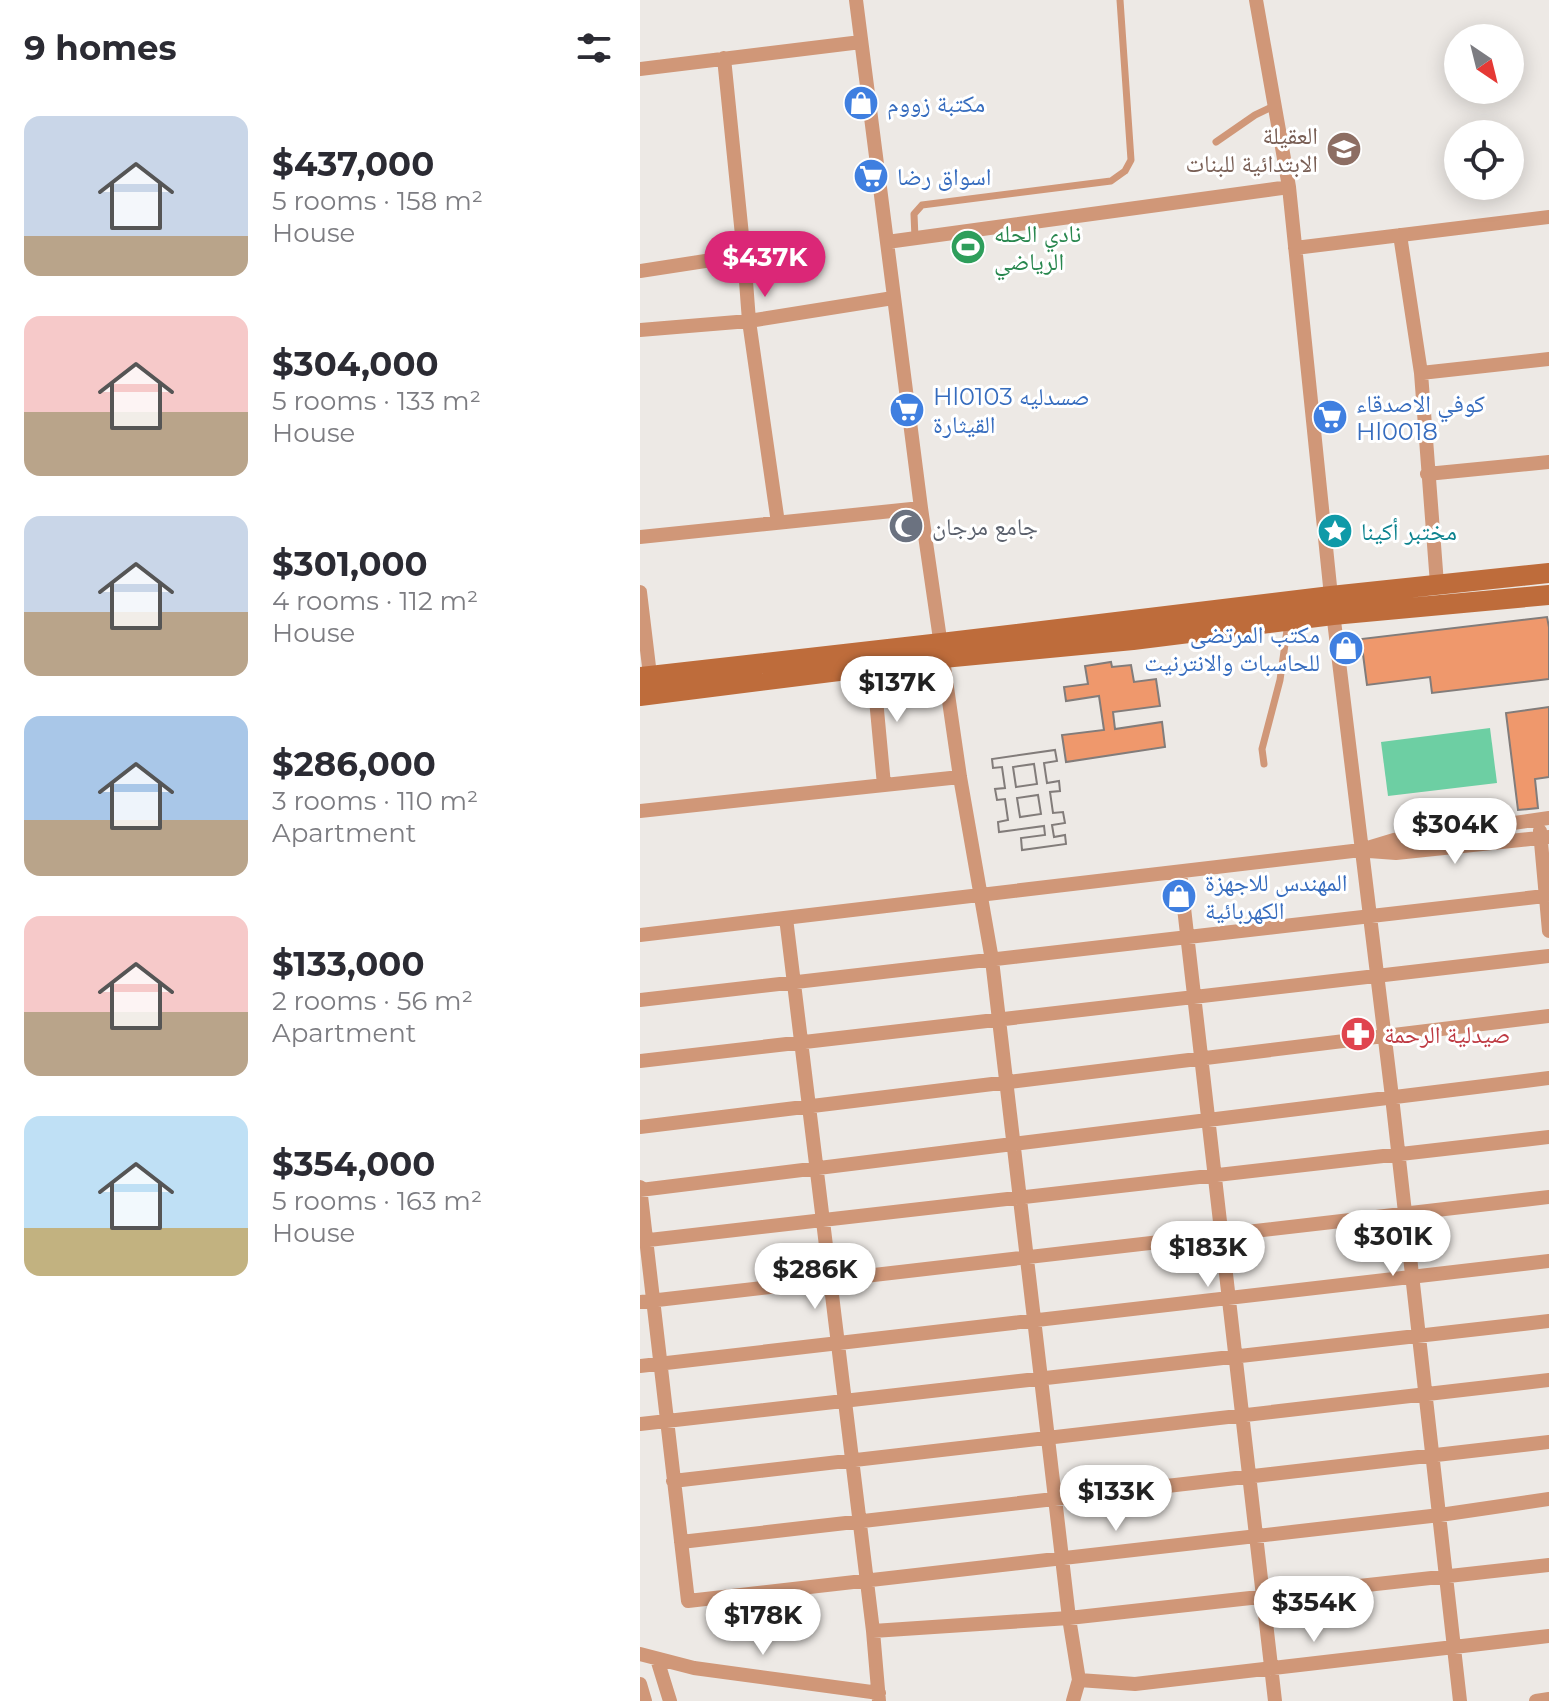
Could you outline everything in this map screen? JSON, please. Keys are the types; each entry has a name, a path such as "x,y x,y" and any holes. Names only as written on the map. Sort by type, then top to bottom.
{"street":[{"path":"856,0 921,508 960,777 992,960 1069,1618 1079,1680 1073,1701"},
{"path":"1256,0 1289,187 1332,605 1420,1335 1460,1701"},
{"path":"640,69 861,42"},
{"path":"724,58 749,321 778,523"},
{"path":"887,242 1289,187"},
{"path":"1295,248 1549,217"},
{"path":"1400,235 1421,373 1437,584"},
{"path":"640,271 744,255"},
{"path":"640,330 749,321 893,298"},
{"path":"1421,373 1549,359"},
{"path":"1427,474 1549,462"},
{"path":"640,537 921,508"},
{"path":"640,592 645,676 942,651 1133,640 1288,621 1332,605 1437,584 1549,573"},
{"path":"640,696 873,667 942,651 1332,605 1549,595"},
{"path":"873,667 884,785"},
{"path":"640,811 960,777"},
{"path":"640,935 1361,850 1394,840 1544,818 1545,896 1549,931"},
{"path":"1361,850 1396,853 1545,838"},
{"path":"1180,873 1275,1701"},
{"path":"640,1000 1545,896"},
{"path":"640,1654 694,1668 819,1684 879,1697 786,918"},
{"path":"640,1061 1549,956"},
{"path":"640,1127 1549,1016"},
{"path":"1549,1078 640,1189 646,1301 660,1363 688,1601 1440,1515 1549,1499"},
{"path":"643,1241 1549,1137"},
{"path":"646,1301 1549,1197"},
{"path":"640,1366 1549,1261"},
{"path":"640,1424 1549,1321"},
{"path":"673,1481 1549,1380"},
{"path":"681,1542 1549,1442"},
{"path":"873,1631 1069,1618 1549,1565"},
{"path":"1079,1680 1135,1684 1549,1636"},
{"path":"657,1659 670,1701"},
{"path":"640,1684 645,1701"},
{"path":"812,1701 819,1684"},
{"path":"1536,1701 1549,1699"}],"lane":[{"path":"915,238 914,214 922,205 1111,181 1125,171 1131,160 1120,0"},
{"path":"1216,142 1274,106"},
{"path":"1264,764 1262,749 1280,680 1288,621"}],"green space":[{"path":"1490,728 1497,783 1388,796 1381,742"}],"building":[{"path":"1547,617 1549,679 1432,693 1430,677 1367,685 1361,639"},
{"path":"1111,662 1112,667 1131,665 1134,682 1156,679 1160,706 1113,712 1115,729 1162,722 1165,747 1066,762 1062,735 1104,730 1099,696 1066,701 1064,687 1088,684 1085,666"},
{"path":"1549,707 1549,777 1535,779 1538,808 1518,810 1506,713"},
{"path":"1055,750 1057,761 1044,763 1047,783 1059,781 1060,791 1050,792 1053,813 1063,812 1065,823 1052,825 1054,837 1065,835 1066,844 1022,850 1021,838 1045,835 1044,826 999,832 998,822 1008,820 1005,799 997,800 995,789 1005,788 1002,767 993,768 992,759","holes":["1034,764 1037,784 1016,787 1013,767","1038,795 1041,814 1020,817 1017,798"]},
{"path":"1055,750 1057,761 1044,763 1047,783 1059,781 1060,791 1050,792 1053,813 1063,812 1065,823 1052,825 1054,837 1065,835 1066,844 1022,850 1021,838 1045,835 1044,826 999,832 998,822 1008,820 1005,799 997,800 995,789 1005,788 1002,767 993,768 992,759"},
{"path":"1034,764 1037,784 1016,787 1013,767"},
{"path":"1038,795 1041,814 1020,817 1017,798"}],"place":[{"name":"مكتبة زووم","path":"861,103"},
{"name":"العقيلة الابتدائية للبنات","path":"1344,149"},
{"name":"اسواق رضا","path":"871,176"},
{"name":"نادي الحله الرياضي","path":"968,247"},
{"name":"Hl0103 صسدليه القيثارة","path":"907,410"},
{"name":"كوفي الاصدقاء Hl0018","path":"1330,417"},
{"name":"جامع مرجان","path":"906,526"},
{"name":"مختبر أكينا","path":"1335,531"},
{"name":"مكتب المرتضى للحاسبات والانترنيت","path":"1346,648"},
{"name":"المهندس للاجهزة الكهربائية","path":"1179,896"},
{"name":"صيدلية الرحمة","path":"1358,1034"}]}
